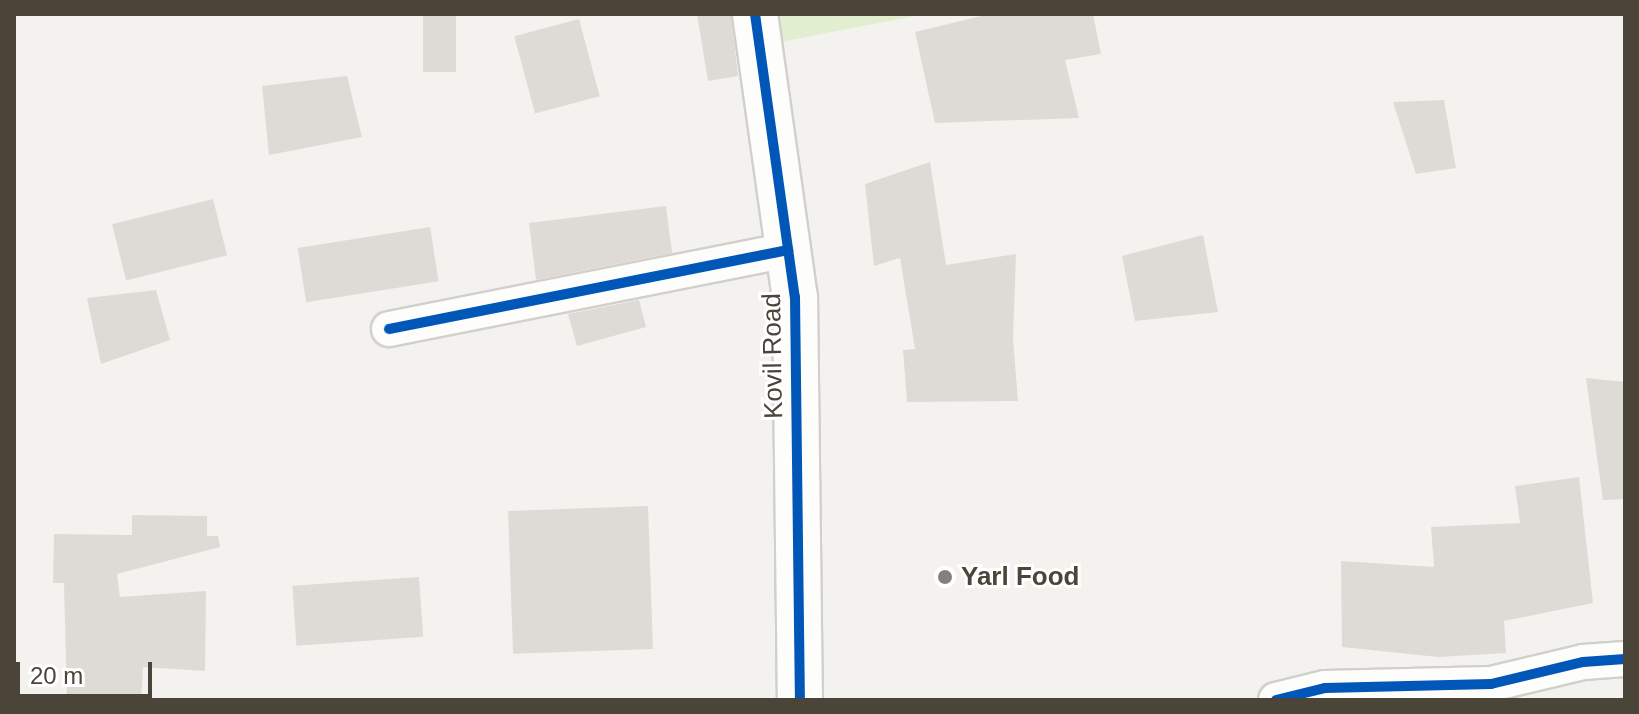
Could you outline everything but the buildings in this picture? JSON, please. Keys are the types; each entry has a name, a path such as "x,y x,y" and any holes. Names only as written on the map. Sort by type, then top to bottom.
{"street":[{"name":"Kovil Road","path":"755,14 795,297 800,700"},
{"path":"389,329 788,250"},
{"path":"1276,700 1325,688 1491,684 1583,662 1625,659"}],"green space":[{"path":"755,14 925,14 760,46"}],"cycle path":[{"path":"755,14 795,297 800,700"},
{"path":"389,329 788,250"},
{"path":"1276,700 1325,688 1491,684 1583,662 1625,659"}],"place":[{"name":"Yarl Food","path":"945,577"}]}
